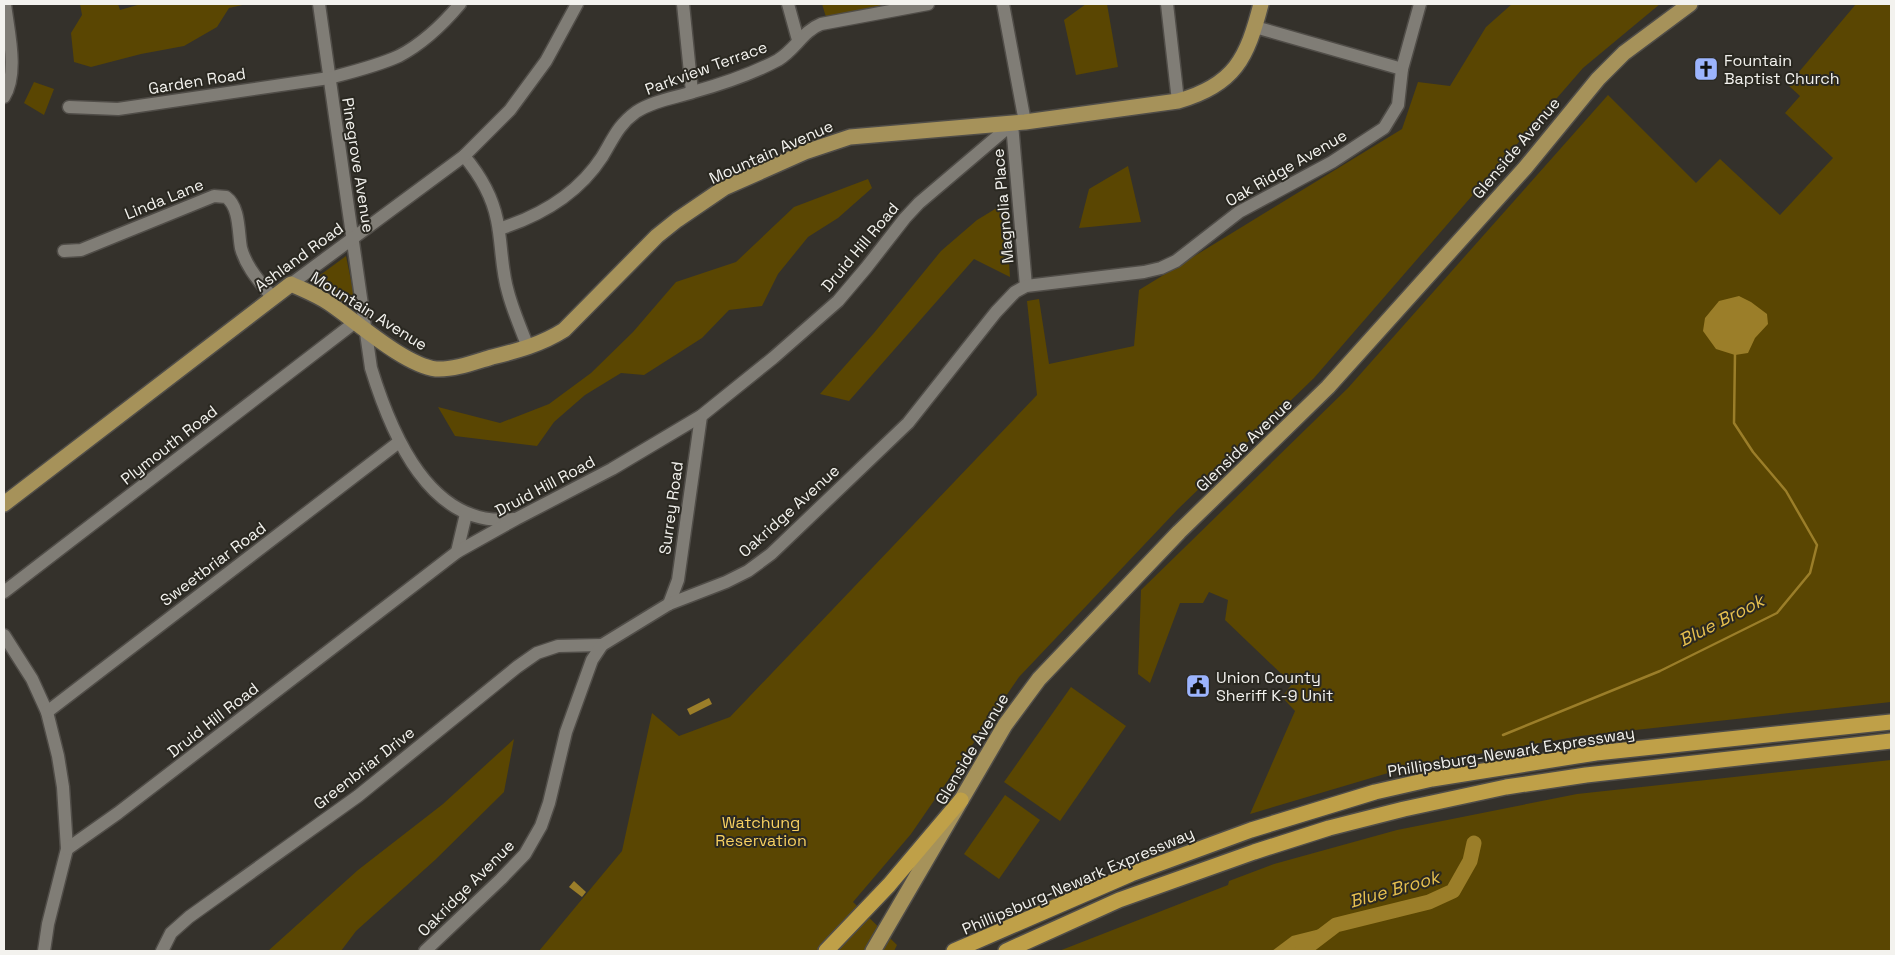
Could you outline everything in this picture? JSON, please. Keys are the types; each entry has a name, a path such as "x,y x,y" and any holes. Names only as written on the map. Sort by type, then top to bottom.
{"highway":[{"name":"Phillipsburg-Newark Expressway","path":"954,951 1131,874 1252,830 1375,792 1432,779 1596,752 1891,722"},
{"name":"Phillipsburg-Newark Expressway","path":"1006,951 1119,900 1329,828 1404,808 1506,787 1586,775 1891,741"},
{"path":"826,951 889,885 961,800"}],"main road":[{"name":"Mountain Avenue","path":"291,284 329,303 367,332 407,357 433,368 462,366 528,347 548,340 564,330 657,236 724,188 805,152 850,137 1019,123 1178,101 1204,92 1226,79 1245,52 1255,27 1261,4"},
{"name":"Glenside Avenue","path":"873,951 1005,725 1039,679 1179,532 1328,387 1525,168 1598,79 1624,53 1690,4"},
{"name":"Ashland Road","path":"4,504 291,284"}],"street":[{"path":"4,96 10,83 12,69 5,4"},
{"name":"Pinegrove Avenue","path":"319,4 371,368 381,402 399,442 417,471 450,504 466,514"},
{"name":"Garden Road","path":"69,107 118,109 329,78 354,72 399,56 441,24 460,4"},
{"name":"Ashland Road","path":"291,284 464,156 510,110 526,89 546,61 577,4"},
{"path":"684,4 692,92"},
{"path":"788,4 798,40"},
{"name":"Parkview Terrace","path":"498,229 516,224 540,213 563,198 576,187 603,155 616,131 637,112 654,103 726,82 780,59 808,31 821,24 928,4"},
{"name":"Magnolia Place","path":"1003,4 1019,123 1026,286"},
{"path":"1168,4 1178,101"},
{"name":"Oak Ridge Avenue","path":"1026,286 1144,272 1161,268 1176,261 1238,212 1332,162 1384,128 1398,104 1402,69 1420,4"},
{"path":"1255,27 1402,69"},
{"name":"Druid Hill Road","path":"67,849 118,813 458,552 516,518 612,469 701,416 774,358 838,301 910,213 1019,123"},
{"path":"464,156 478,173 488,192 498,229 508,293 528,347"},
{"name":"Linda Lane","path":"64,251 81,250 214,196 226,197 233,204 246,260 251,270 272,297"},
{"name":"Oakridge Avenue","path":"425,951 525,854 541,826 568,724 592,660 602,645 669,604 748,571 771,554 908,423 996,312 1015,292 1026,286"},
{"name":"Plymouth Road","path":"4,592 354,322"},
{"name":"Surrey Road","path":"669,604 678,580 701,416"},
{"name":"Sweetbriar Road","path":"47,712 399,442"},
{"path":"458,552 466,514 486,519 504,520 516,518"},
{"path":"678,580 694,595"},
{"path":"4,635 32,679 47,712 58,756 63,787 67,849 48,924 44,951"},
{"name":"Greenbriar Drive","path":"162,951 171,933 189,917 358,796 517,667 537,653 558,646 602,645"}],"green space":[{"path":"80,4 118,4 120,10 141,4 247,4 229,8 217,27 184,46 141,54 91,67 74,62 71,33 82,15"},
{"path":"822,4 887,4 826,17"},
{"path":"1086,4 1107,4 1118,67 1076,75 1064,20"},
{"name":"Watchung Reservation","path":"1512,4 1660,4 1583,68 1314,378 1178,509 1019,677 911,834 853,902 897,945 894,951 539,951 622,851 652,713 679,736 730,717 1037,395 1027,301 1039,299 1049,364 1134,346 1139,290 1402,129 1418,82 1450,86 1486,27"},
{"path":"1856,4 1891,4 1891,702 1580,736 1415,765 1250,814 1295,711 1282,697 1292,684 1225,620 1228,600 1209,592 1203,603 1180,603 1150,683 1138,674 1141,590 1348,388 1608,95 1696,183 1720,159 1780,215 1833,158 1785,113 1800,96 1788,85"},
{"path":"34,82 54,89 44,115 24,103"},
{"path":"1128,166 1141,222 1079,228 1089,189"},
{"path":"868,179 872,188 838,218 808,237 778,274 762,306 729,310 702,338 644,375 621,373 585,395 554,422 537,446 455,436 438,407 500,423 549,404 591,373 633,332 676,282 736,262 794,207"},
{"path":"1005,203 1010,277 974,259 849,401 820,394 874,333 941,251 977,220"},
{"path":"346,256 355,300 344,304 308,284"},
{"path":"1071,687 1126,726 1060,821 1004,782"},
{"path":"514,739 504,792 435,860 356,931 341,951 268,951 358,870 443,804"},
{"path":"1891,760 1891,951 1059,951 1228,885 1229,881 1274,864 1397,830 1577,794"},
{"path":"1005,795 1040,820 999,879 964,854"}],"shaded area":[{"path":"1739,296 1767,314 1768,324 1755,338 1748,353 1735,355 1716,349 1703,331 1705,318 1719,301"},
{"path":"709,698 712,704 690,715 687,709"},
{"path":"574,881 586,892 582,897 569,887"},
{"path":"1336,925 1314,951 1272,951 1292,936"}],"waterway":[{"name":"Blue Brook","path":"1503,735 1660,671 1777,613 1810,573 1817,545 1786,491 1753,452 1734,423 1735,353"},
{"name":"Blue Brook","path":"1302,951 1336,925 1429,902 1453,891 1470,861 1474,843"}],"place":[{"name":"Fountain Baptist Church","path":"1706,69"},
{"name":"Union County Sheriff K-9 Unit","path":"1198,686"}]}
